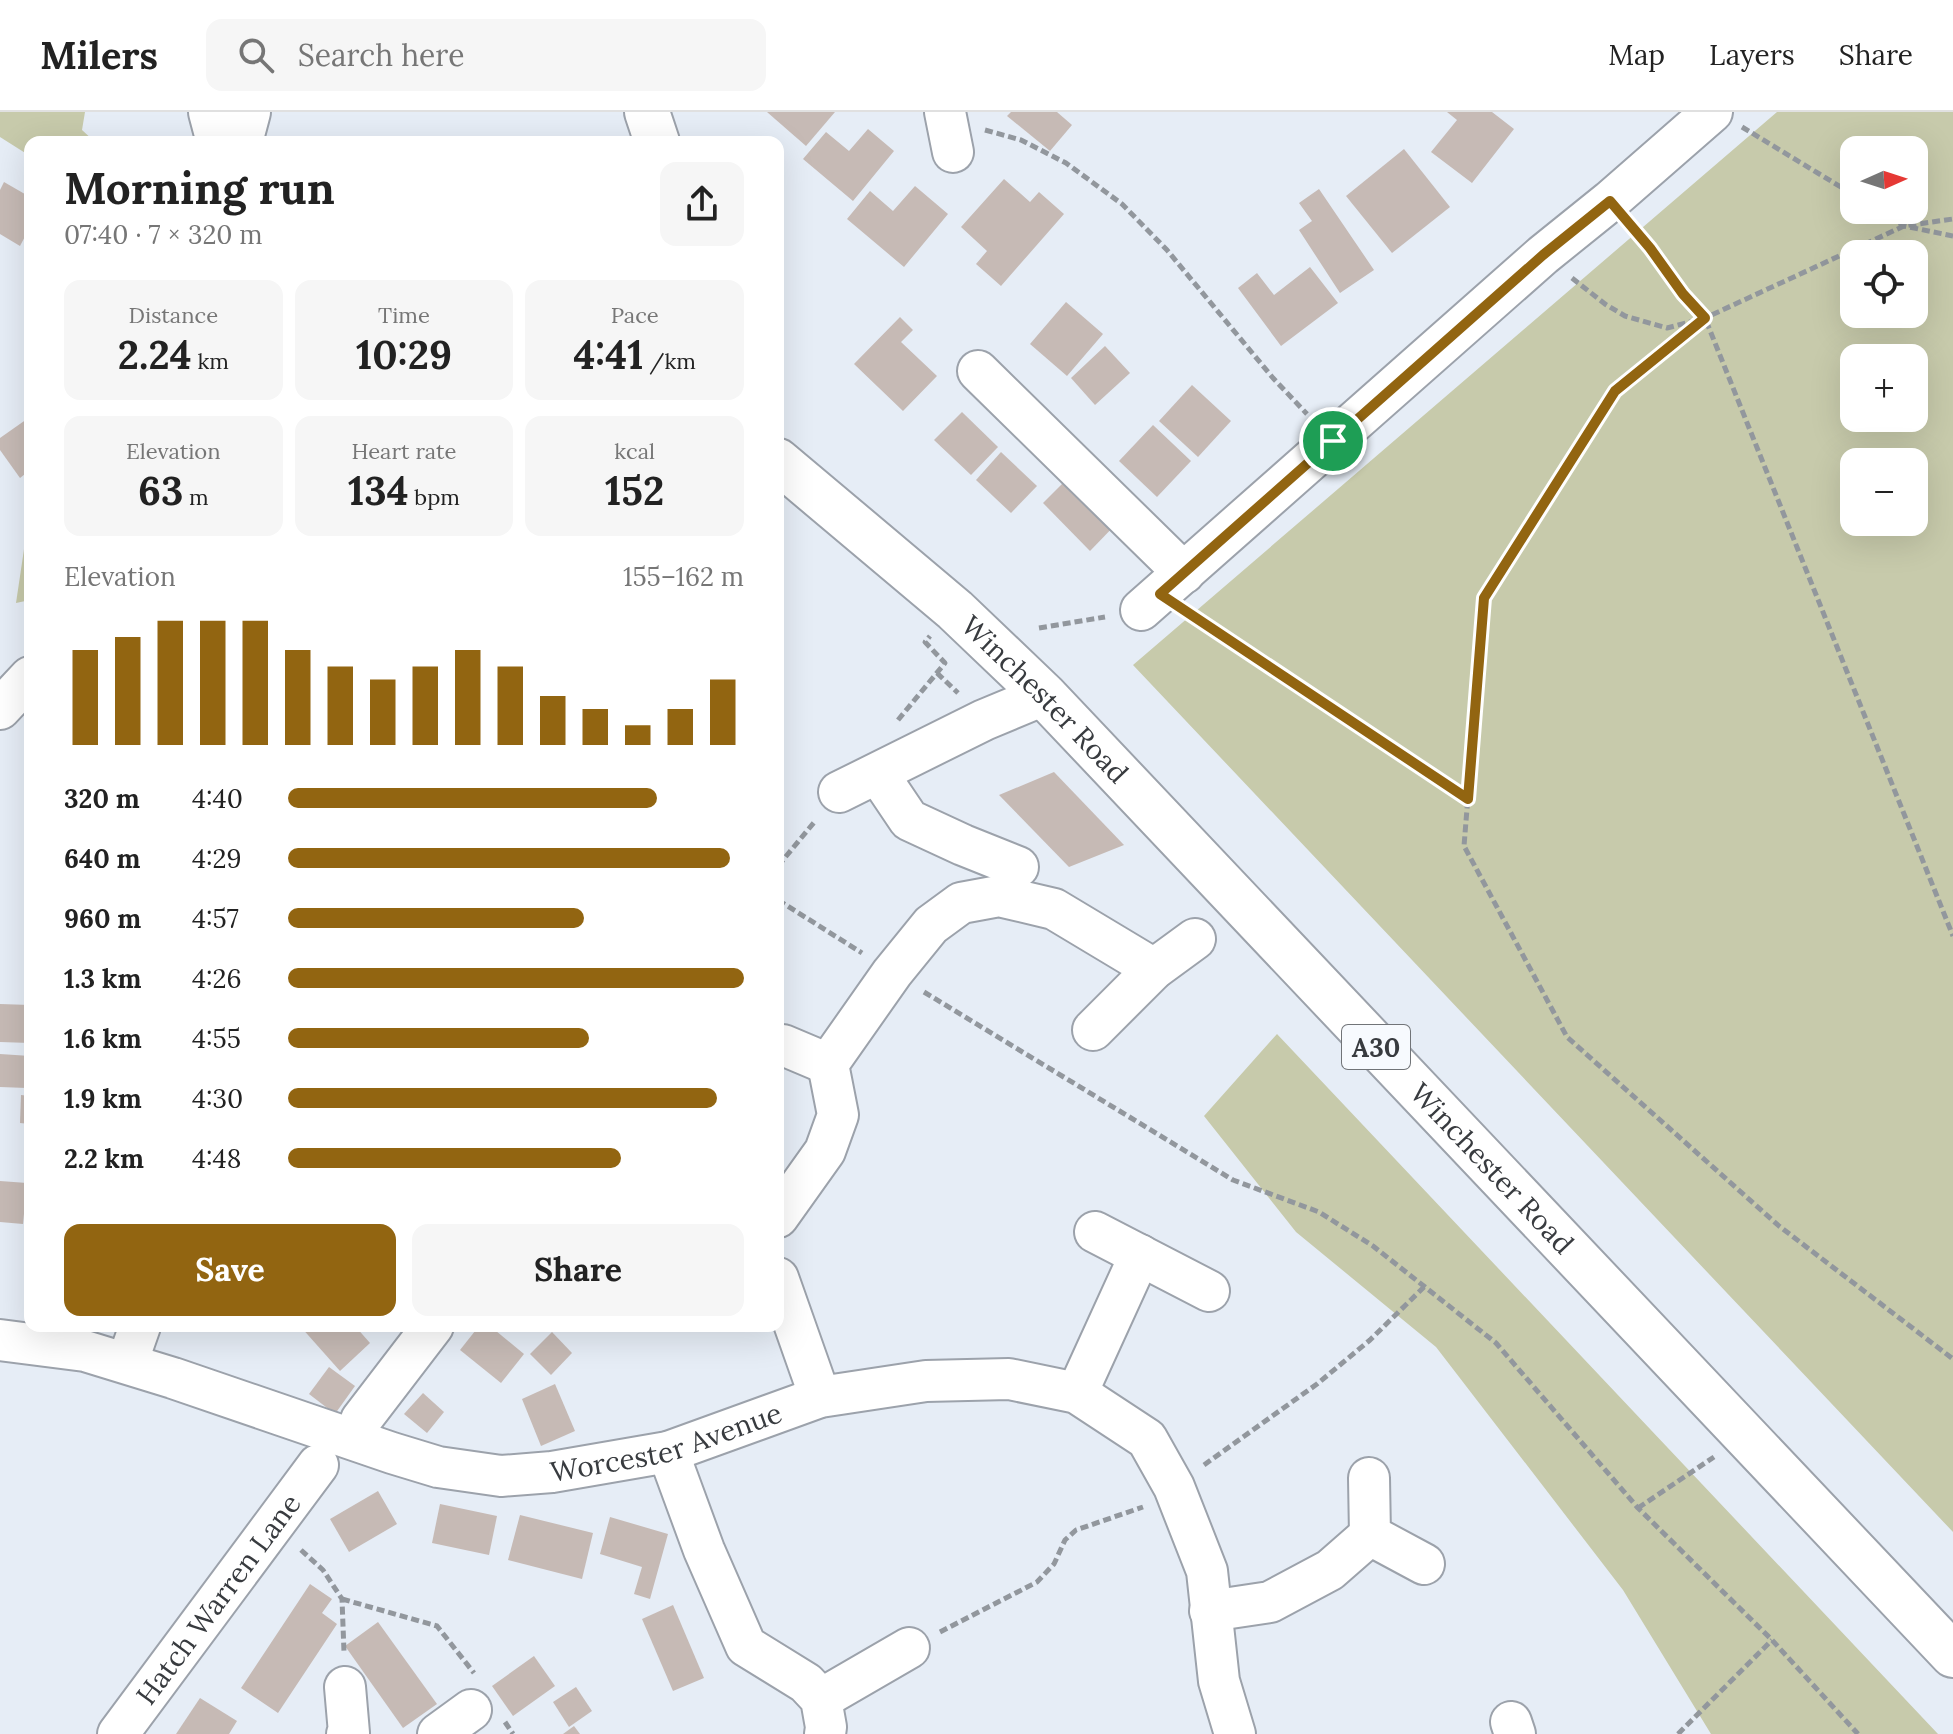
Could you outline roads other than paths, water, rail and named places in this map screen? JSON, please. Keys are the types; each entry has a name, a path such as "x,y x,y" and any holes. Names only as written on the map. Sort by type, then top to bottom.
{"main road":[{"path":"211,112 217,136"},
{"path":"242,136 248,112"},
{"name":"Winchester Road","path":"784,466 955,610 1044,695 1953,1655"}],"street":[{"path":"978,371 1162,592 1543,255 1722,116"},
{"path":"0,709 24,683"},
{"path":"839,792 984,720 1044,695"},
{"path":"878,774 909,820 1018,867"},
{"path":"784,1209 825,1151 838,1115 828,1064 891,971 931,925 961,903 999,896 1054,909 1154,969"},
{"path":"1093,1030 1154,969 1195,939"},
{"path":"784,1045 828,1064"},
{"path":"1095,1232 1209,1291"},
{"path":"1077,1393 1140,1255"},
{"path":"784,1295 820,1397"},
{"path":"127,1363 138,1332"},
{"path":"361,1420 428,1332"},
{"name":"Worcester Avenue","path":"0,1340 85,1351 438,1467 501,1476 552,1472 668,1452 820,1397 926,1381 1009,1379 1077,1393 1147,1439 1174,1487 1207,1571 1219,1681 1235,1734"},
{"path":"668,1452 704,1550 746,1646 806,1683 823,1717 909,1648"},
{"name":"Hatch Warren Lane","path":"118,1734 318,1465"},
{"path":"1210,1611 1270,1602 1330,1570 1370,1535 1369,1478"},
{"path":"1370,1535 1424,1564"},
{"path":"345,1687 351,1734"},
{"path":"438,1734 482,1700"}]}
